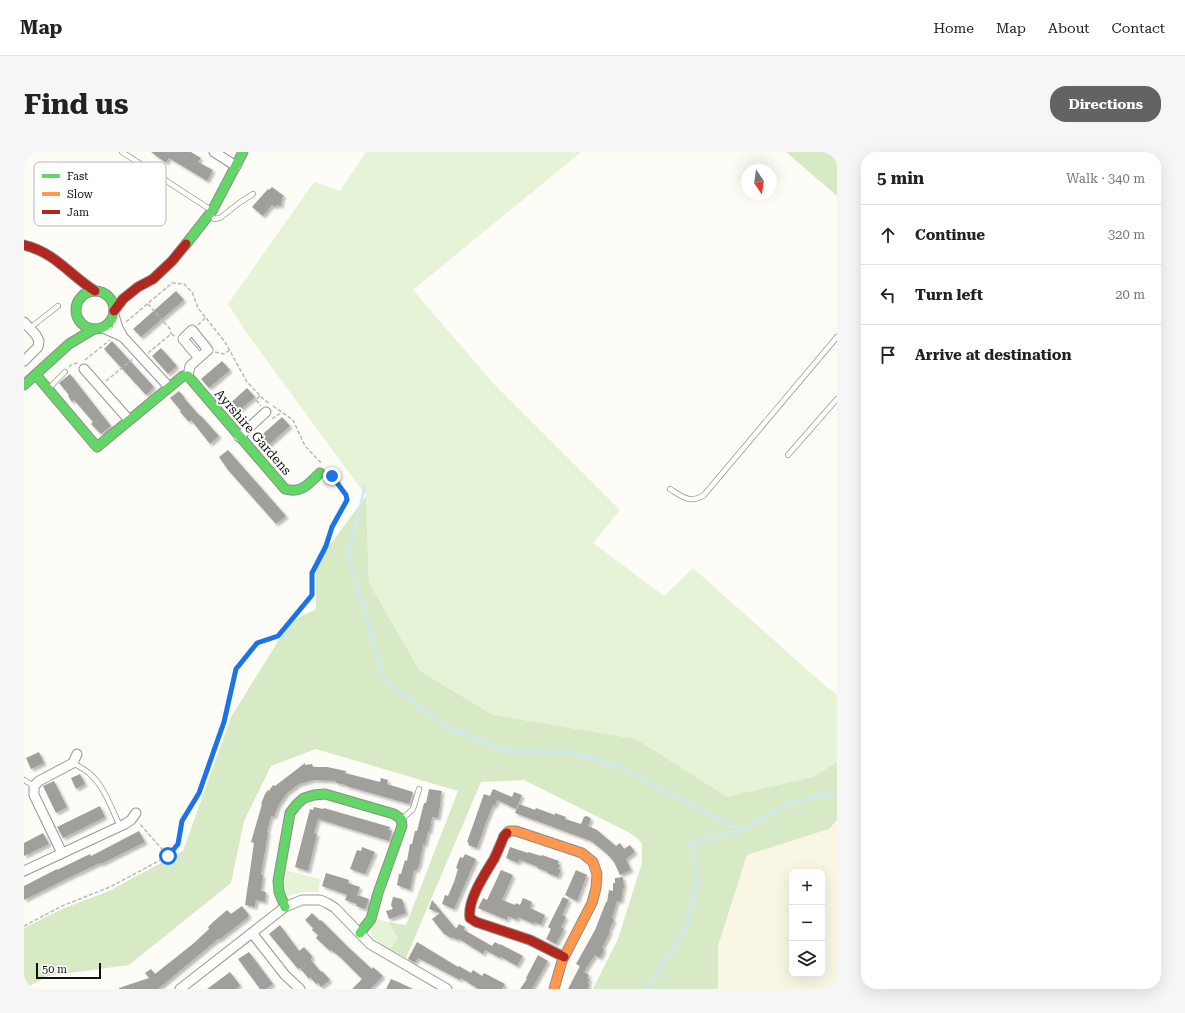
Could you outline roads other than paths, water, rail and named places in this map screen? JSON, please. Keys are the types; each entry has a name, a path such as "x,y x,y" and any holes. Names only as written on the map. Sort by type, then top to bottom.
{"street":[{"path":"214,152 236,166"},
{"path":"24,385 69,344 110,323 114,313 123,299 138,287 153,279 172,261 212,212 243,152"},
{"path":"24,245 38,248 51,256 72,276 95,291 105,293 138,287"},
{"path":"69,344 75,330 77,315 76,290 72,276"},
{"path":"77,305 81,297 88,292 95,291"},
{"path":"105,293 111,299 114,307 116,330 169,387"},
{"path":"77,315 86,327 116,330"},
{"path":"24,361 38,347 40,341 27,325"},
{"path":"36,375 97,446 183,376 188,376 190,366 199,358 208,350 192,330 183,338 199,358"},
{"path":"84,369 129,420"},
{"name":"Ayrshire Gardens","path":"188,376 285,490 292,492 299,491 323,469"},
{"path":"239,437 266,412"},
{"path":"62,853 34,795 34,786 40,781 73,763 77,754"},
{"path":"285,907 278,892 278,881 290,814 302,799 316,794 325,794 394,814 401,819 402,826 378,893 374,910 367,925 360,933"},
{"path":"24,870 125,824 134,815"},
{"path":"554,989 564,957 586,916 595,892 597,880 594,867 588,856 582,853 516,831 509,831 504,836 494,858 481,880 469,911 470,918 484,925 530,940 564,957"},
{"path":"180,989 285,907 302,900 315,900 327,903 335,908 370,944 447,989"},
{"path":"252,933 285,975 300,989"}],"lane":[{"path":"122,152 137,162"},
{"path":"166,181 212,212 214,219 220,218 238,203 253,194"},
{"path":"27,325 58,306"},
{"path":"670,489 687,499 696,500 704,495 837,337"},
{"path":"48,389 65,372"},
{"path":"788,455 837,399"},
{"path":"73,763 88,772 98,781 110,802 120,826"},
{"path":"24,780 34,786"},
{"path":"401,819 406,817 413,809 419,789"}],"waterway":[{"path":"365,486 348,555 384,679 444,726 505,751 571,752 618,766 740,831 691,842 698,883 685,931 646,989"},
{"path":"740,831 788,804 837,792"}]}
